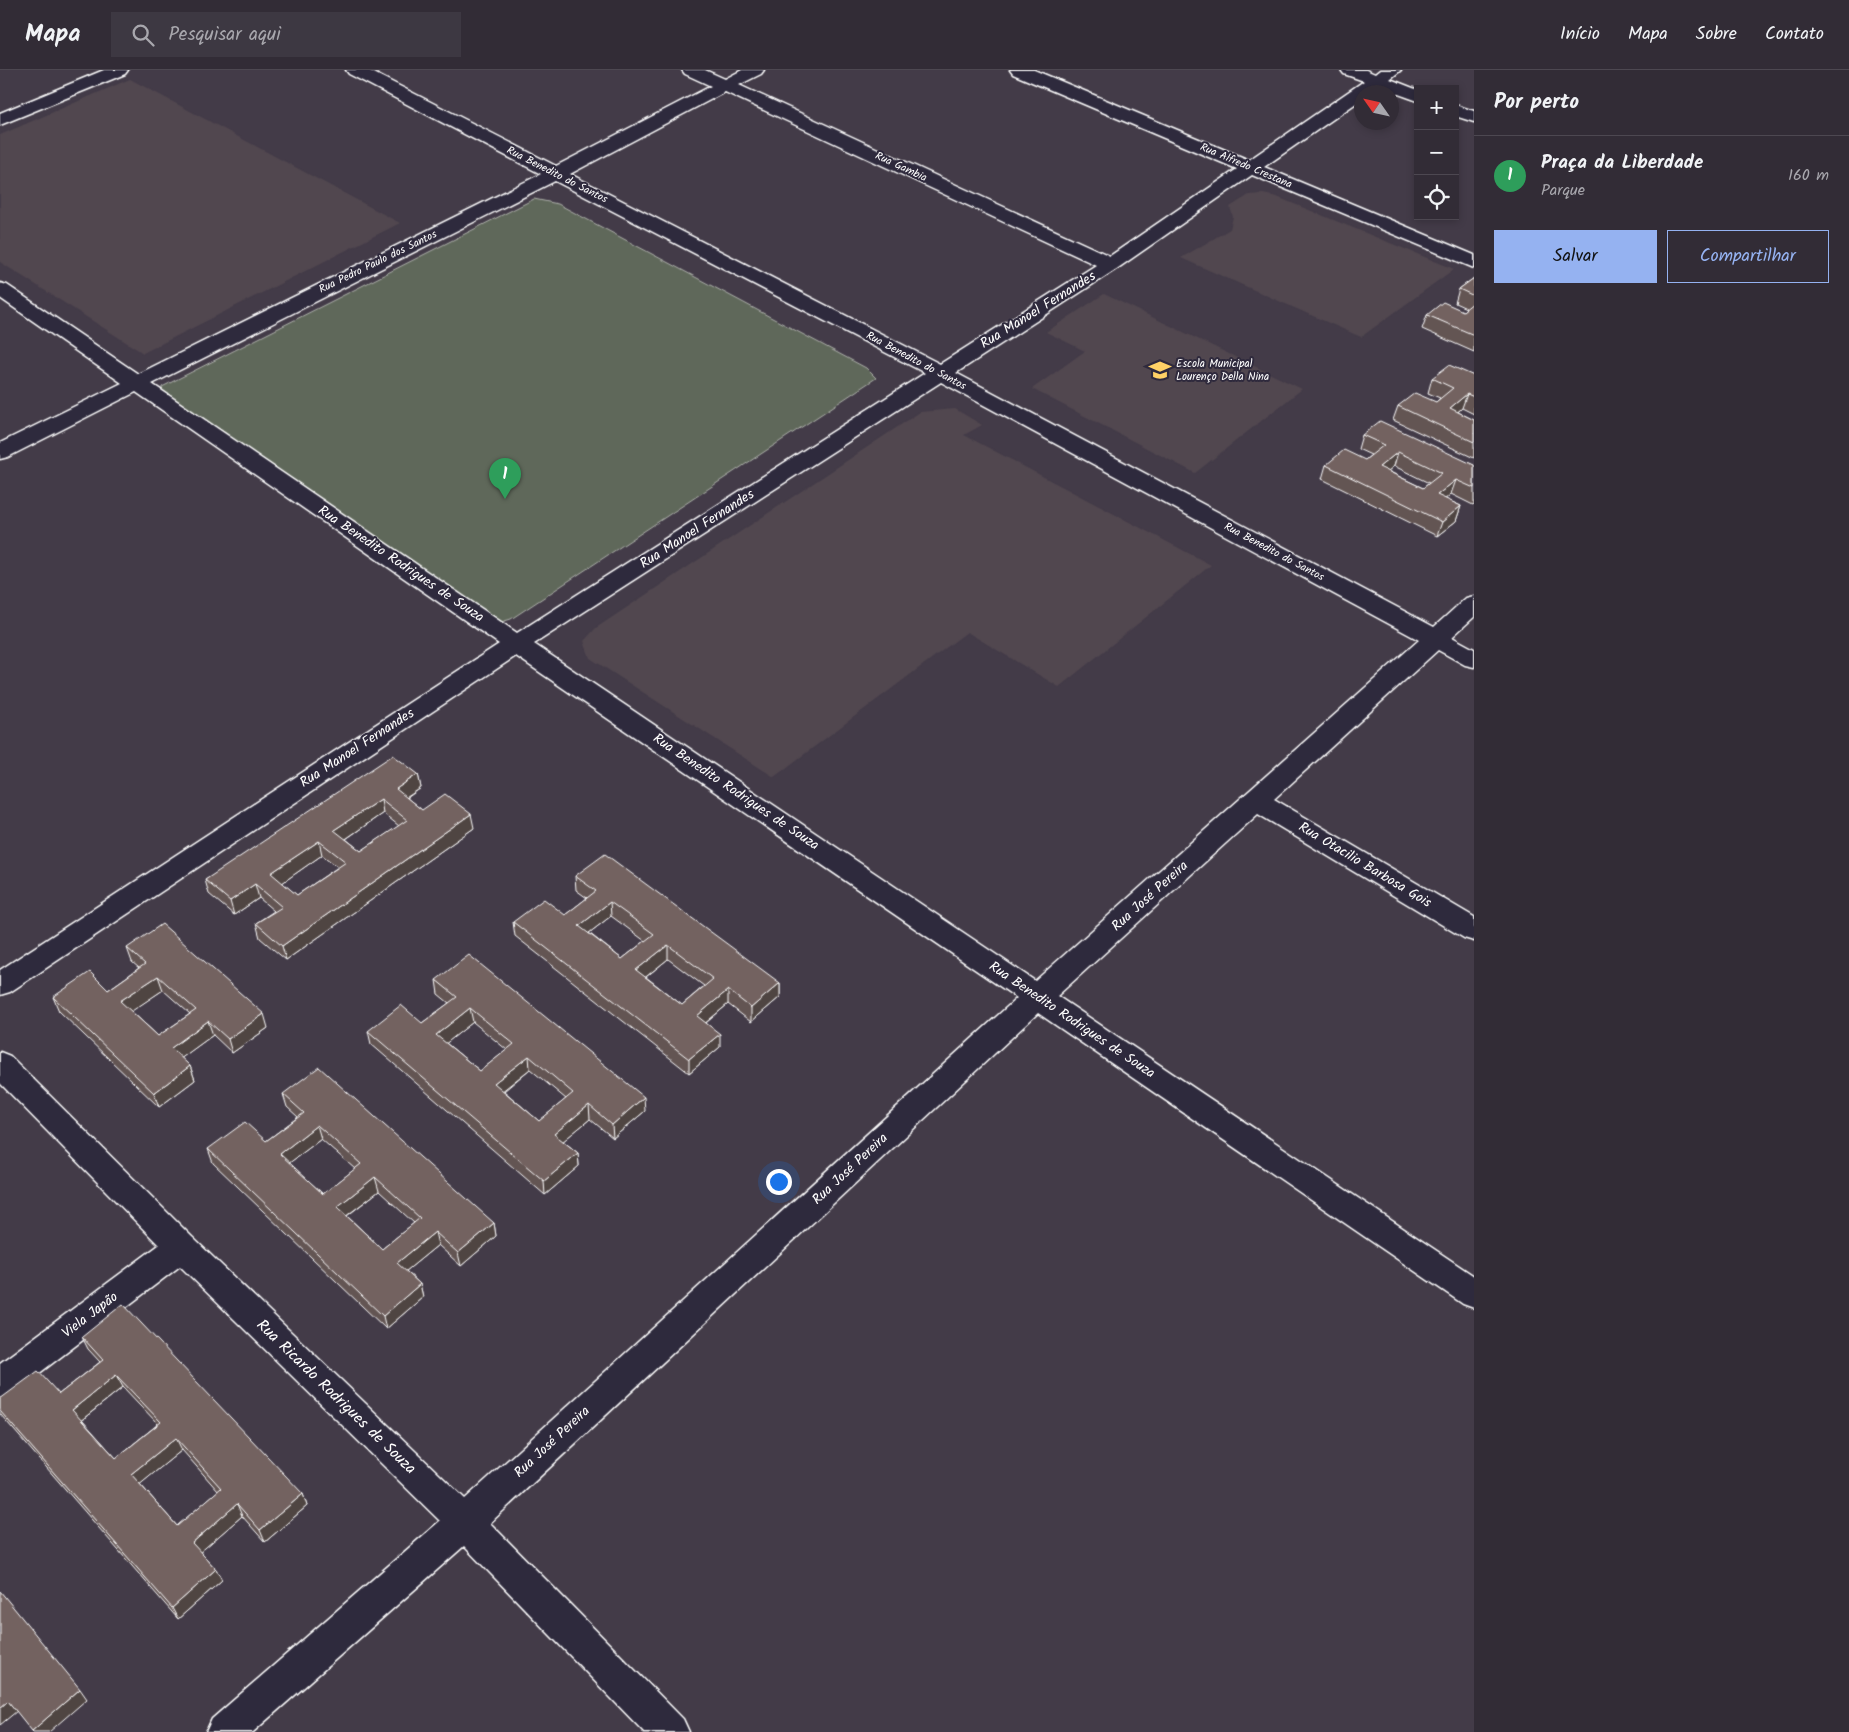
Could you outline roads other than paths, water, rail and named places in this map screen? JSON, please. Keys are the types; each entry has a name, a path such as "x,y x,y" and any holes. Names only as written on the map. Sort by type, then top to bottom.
{"street":[{"path":"0,120 119,70"},
{"name":"Rua Benedito do Santos","path":"355,70 939,372 1474,659"},
{"name":"Rua Gambia","path":"691,70 1110,264"},
{"name":"Rua Pedro Paulo dos Santos","path":"0,452 136,382 555,174 755,70"},
{"name":"Rua Alfredo Crestana","path":"1019,70 1474,262"},
{"path":"1350,70 1384,75 1414,94"},
{"name":"Rua Manoel Fernandes","path":"0,984 440,693 1110,264 1384,75"},
{"path":"1459,111 1474,117"},
{"name":"Rua Benedito Rodrigues de Souza","path":"0,289 518,644 1474,1294"},
{"name":"Rua José Pereira","path":"225,1732 465,1522 1038,996 1474,604"},
{"name":"Rua Otacilio Barbosa Gois","path":"1257,801 1474,930"},
{"name":"Rua Ricardo Rodrigues de Souza","path":"0,1064 181,1247 465,1522 670,1732"},
{"name":"Viela Japão","path":"0,1383 181,1247"}],"place":[{"name":"Escola Municipal Lourenço Della Nina","path":"1160,370"},
{"name":"Praça da Liberdade","path":"505,499"}]}
